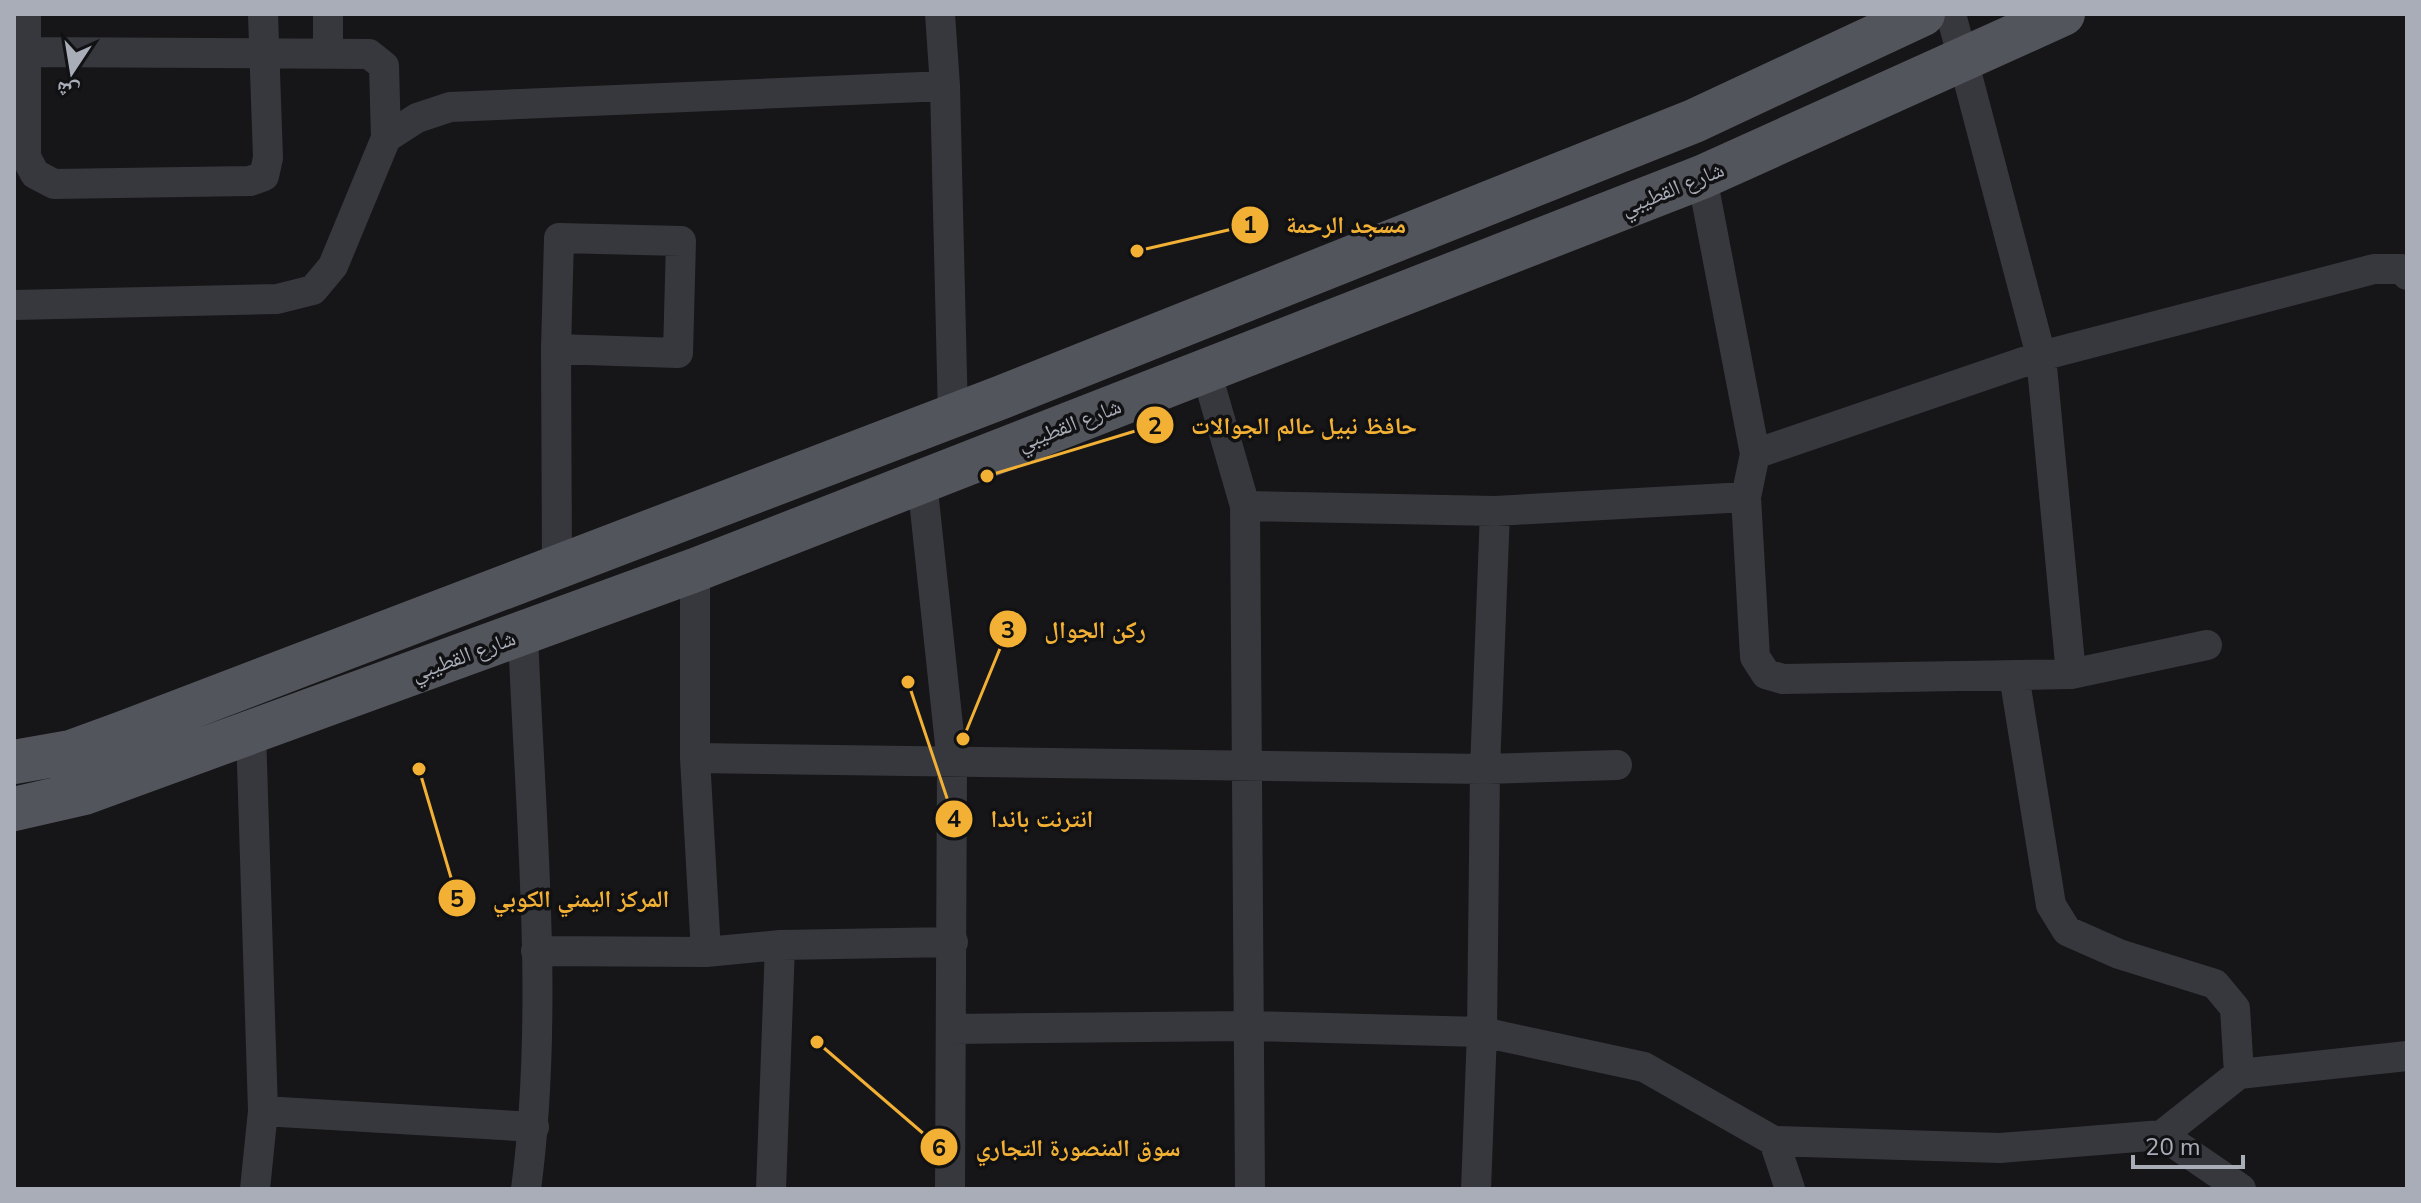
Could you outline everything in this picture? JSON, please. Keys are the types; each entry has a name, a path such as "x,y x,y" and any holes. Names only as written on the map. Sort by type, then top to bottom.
{"main road":[{"path":"14,762 84,748 953,416 1694,121 1923,14"},
{"name":"شارع القطيبي","path":"14,809 84,793 695,570 1702,177 2063,14"}],"street":[{"path":"26,14 26,157 35,174 54,184 250,181 264,176 268,158 263,14"},
{"path":"328,14 328,54"},
{"path":"940,14 945,86 953,416"},
{"path":"1951,14 2041,356 2071,674"},
{"path":"14,305 277,299 313,290 333,266 386,138 384,66 369,54 26,52"},
{"path":"386,138 417,118 450,107 945,86"},
{"path":"1702,177 1755,454 1746,497 1755,657 1766,674 1783,679 2071,674 2207,645"},
{"path":"556,349 678,353 681,241 559,238 556,349 557,567"},
{"path":"1755,454 2041,356 2374,269 2402,269 2407,275"},
{"path":"1206,371 1245,506 1250,1189"},
{"path":"922,481 952,763 950,1189"},
{"path":"1245,506 1495,511 1746,497"},
{"path":"1476,1189 1482,1032 1485,769 1495,511"},
{"path":"695,570 695,758 706,952"},
{"path":"523,634 536,951 534,1127 526,1189"},
{"path":"2014,675 2051,905 2067,931 2119,954 2215,984 2235,1008 2239,1074"},
{"path":"251,732 263,1111 255,1189"},
{"path":"695,758 1485,769 1617,765"},
{"path":"536,951 706,952 780,945 953,942"},
{"path":"771,1189 780,945"},
{"path":"951,1029 1249,1026 1482,1032 1644,1067 1774,1141 2000,1148 2162,1135 2239,1074 2407,1056"},
{"path":"263,1111 534,1127"},
{"path":"2162,1135 2241,1189"},
{"path":"1774,1141 1790,1189"}],"place":[{"name":"مسجد الرحمة","path":"1137,251"},
{"name":"حافظ نبيل عالم الجوالات","path":"987,476"},
{"name":"انترنت باندا","path":"908,682"},
{"name":"ركن الجوال","path":"963,739"},
{"name":"المركز اليمني الكوبي","path":"419,769"},
{"name":"سوق المنصورة التجاري","path":"817,1042"}]}
